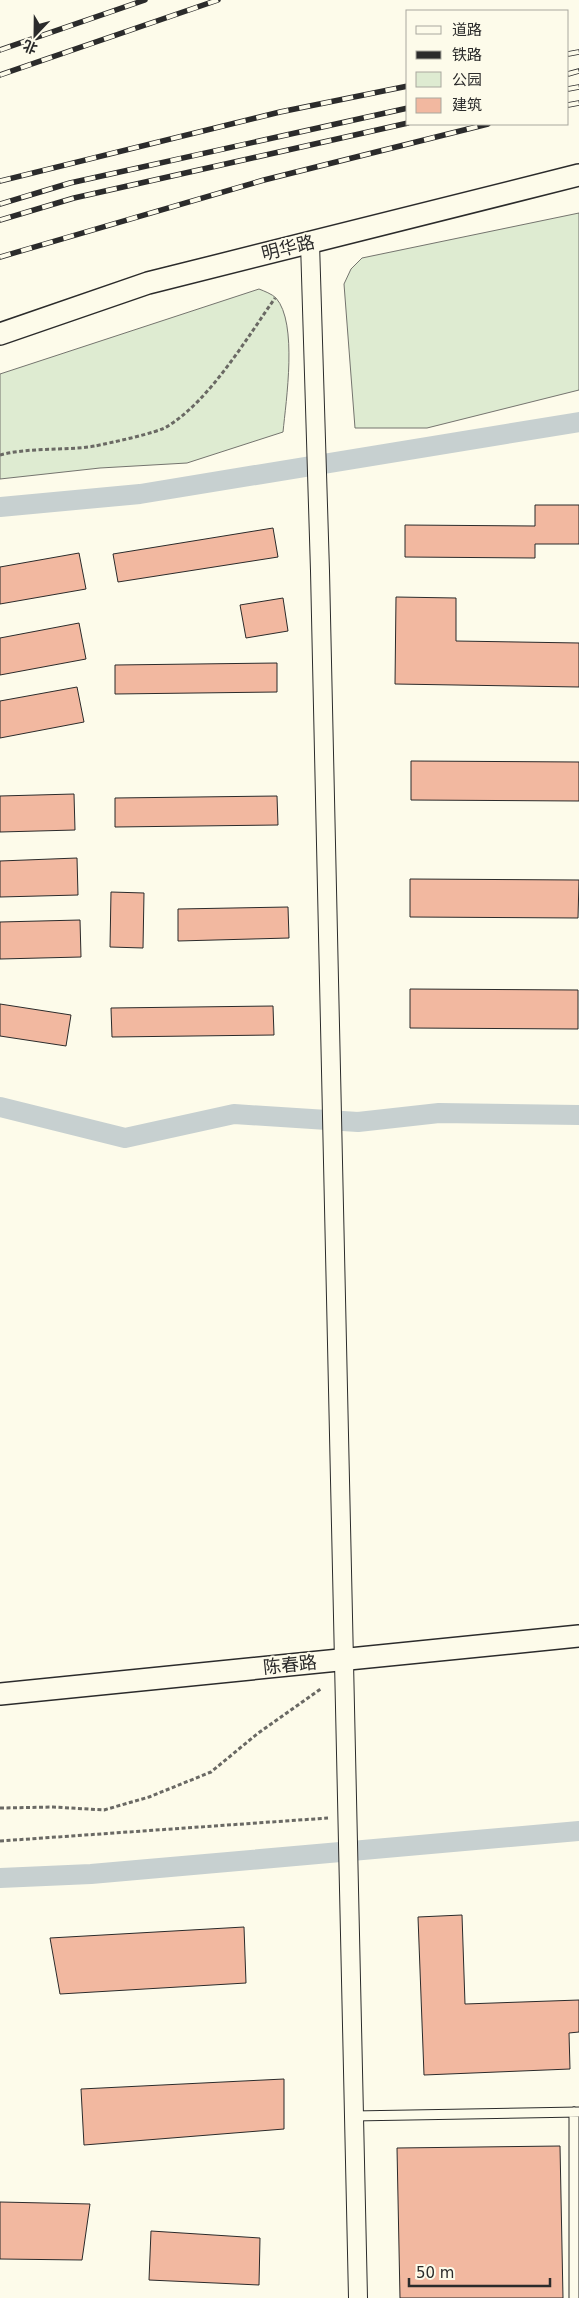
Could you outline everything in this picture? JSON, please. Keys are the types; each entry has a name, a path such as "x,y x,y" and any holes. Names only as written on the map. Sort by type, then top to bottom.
{"street":[{"name":"明华路","path":"0,334 148,284 579,175"},
{"path":"310,243 318,506 342,1660 358,2298"},
{"name":"陈春路","path":"0,1694 579,1636"}],"lane":[{"path":"353,2116 576,2112 574,2298"}],"path":[{"path":"0,455 18,450 93,446 167,427 197,401 226,367 276,298"},
{"path":"0,1808 53,1807 104,1810 149,1797 211,1772 257,1734 322,1688"},
{"path":"0,1841 328,1818"}],"green space":[{"path":"579,213 579,390 427,428 355,428 344,284 351,269 362,258"},
{"path":"259,289 276,298 283,310 287,325 289,363 283,432 187,463 100,468 0,479 0,374"}],"building":[{"path":"535,505 579,505 579,544 535,544 535,558 405,557 405,525 535,526"},
{"path":"273,528 278,557 118,582 113,554"},
{"path":"79,553 86,589 0,604 0,567"},
{"path":"396,597 456,598 456,641 579,643 579,687 395,684"},
{"path":"283,598 288,631 246,638 240,605"},
{"path":"79,623 86,659 0,675 0,638"},
{"path":"277,663 277,692 115,694 115,665"},
{"path":"77,687 84,722 0,738 0,701"},
{"path":"411,761 579,762 579,801 411,800"},
{"path":"74,794 75,830 0,832 0,796"},
{"path":"277,796 278,825 115,827 115,798"},
{"path":"77,858 78,895 0,897 0,861"},
{"path":"410,879 579,880 578,918 410,917"},
{"path":"111,892 144,893 143,948 110,947"},
{"path":"288,907 289,938 178,941 178,909"},
{"path":"80,920 81,957 0,959 0,922"},
{"path":"410,989 578,990 578,1029 410,1028"},
{"path":"0,1004 71,1015 66,1046 0,1036"},
{"path":"273,1006 274,1035 112,1037 111,1008"},
{"path":"462,1915 465,2004 579,2000 579,2032 569,2033 570,2069 424,2075 418,1917"},
{"path":"244,1927 246,1983 60,1994 50,1938"},
{"path":"284,2079 284,2129 84,2145 81,2089"},
{"path":"560,2146 563,2298 400,2298 397,2148"},
{"path":"0,2202 90,2204 82,2260 0,2259"},
{"path":"151,2231 260,2238 259,2285 149,2280"}],"waterway":[{"path":"0,507 140,494 579,422"},
{"path":"0,1107 125,1138 234,1114 358,1122 439,1113 579,1115"},
{"path":"0,1878 91,1874 579,1831"}],"railway":[{"path":"0,50 145,0"},
{"path":"0,75 218,0"},
{"path":"569,54 579,52"},
{"path":"569,74 579,71"},
{"path":"0,181 280,112 406,86"},
{"path":"569,89 579,87"},
{"path":"569,105 579,103"},
{"path":"0,204 70,183 406,108"},
{"path":"0,220 74,198 406,123"},
{"path":"0,257 264,180 484,125"}]}
